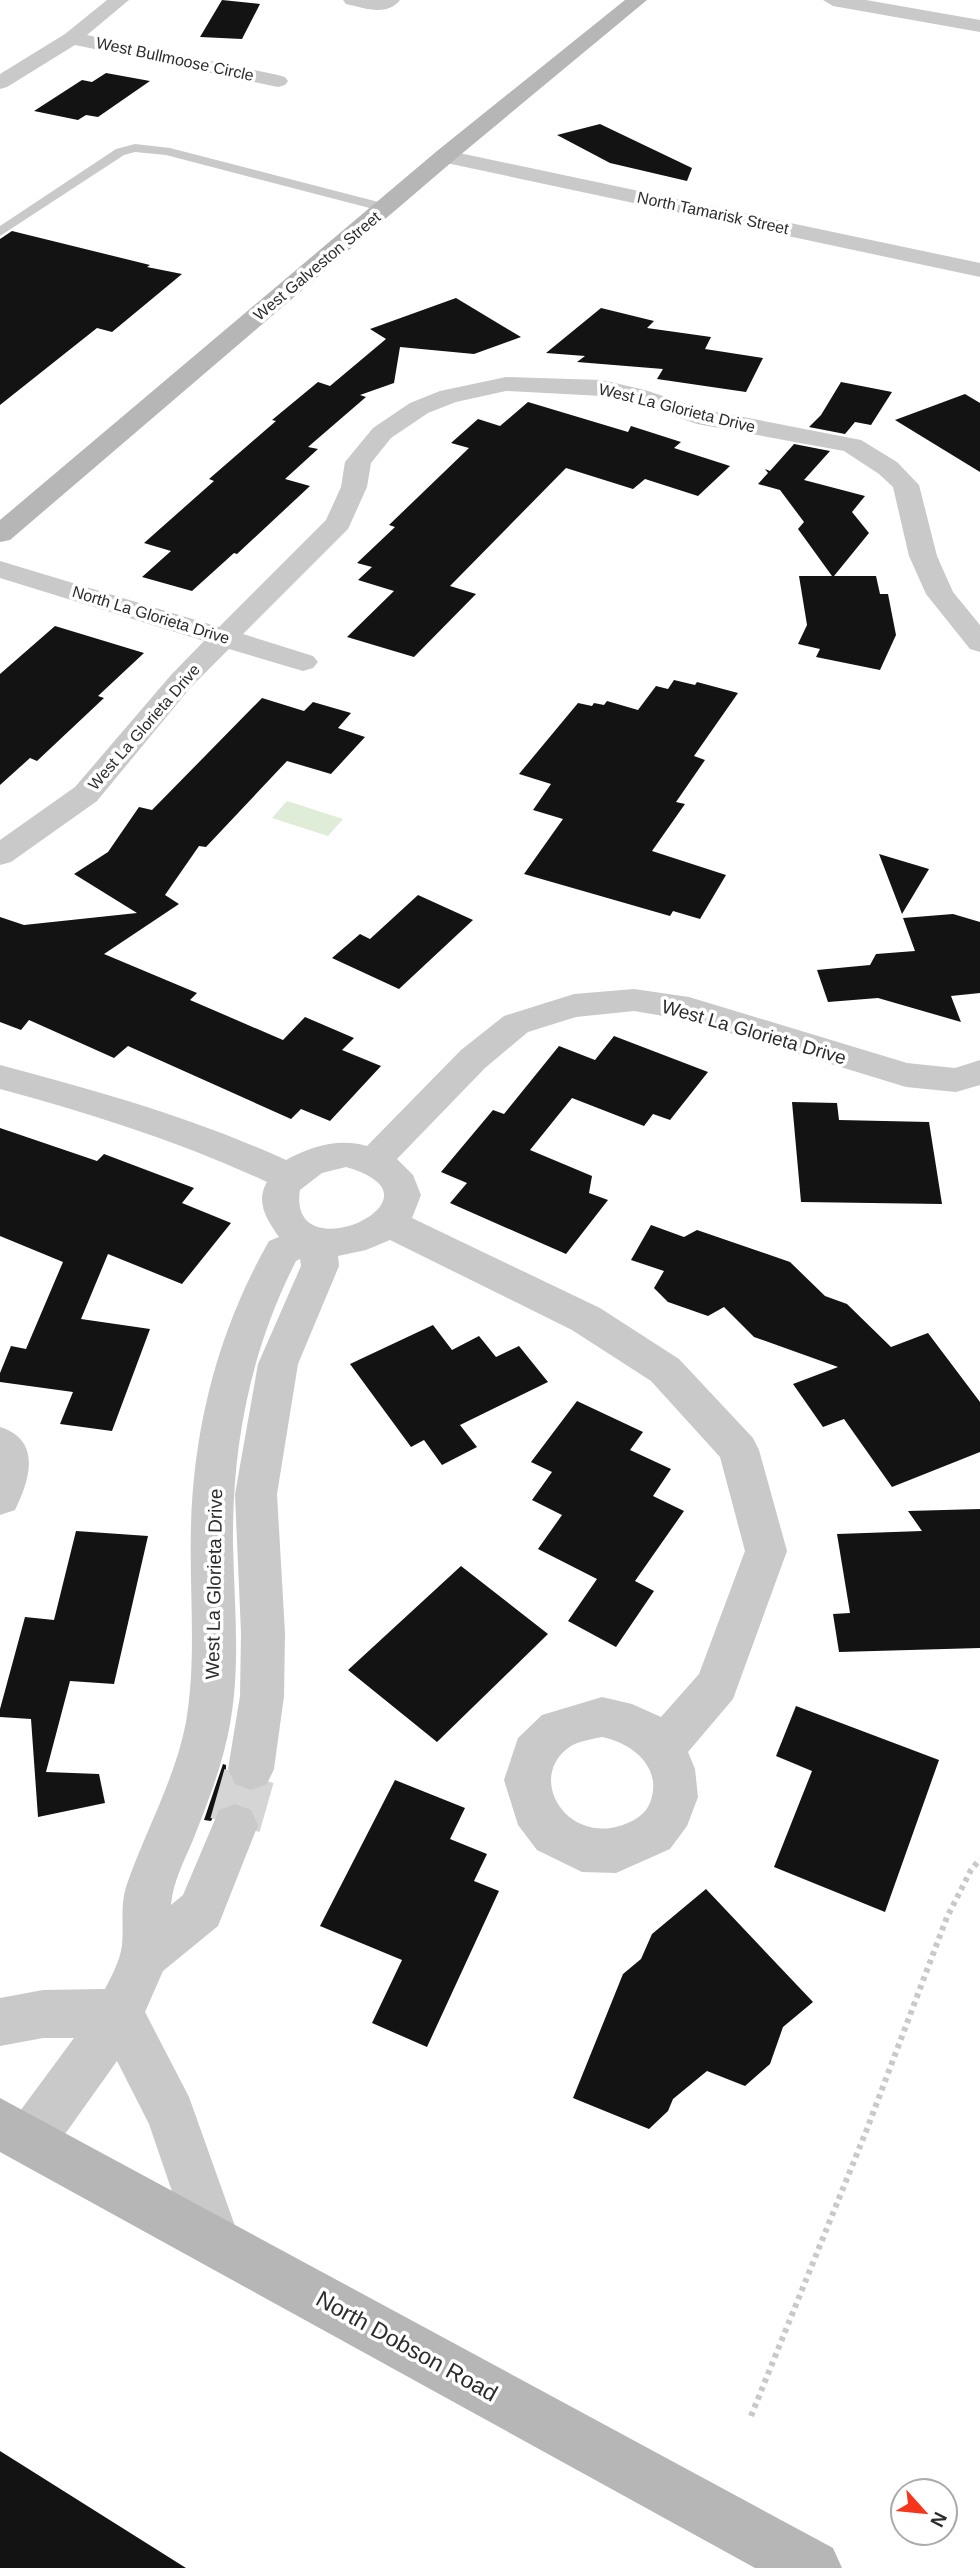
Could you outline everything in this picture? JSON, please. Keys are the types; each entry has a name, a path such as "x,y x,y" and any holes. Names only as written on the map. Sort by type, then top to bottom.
{"street":[{"path":"0,83 72,38 119,0"},
{"path":"353,0 382,5 390,0"},
{"name":"West Galveston Street","path":"0,534 445,156 637,0"},
{"path":"833,0 980,26"},
{"name":"West Bullmoose Circle","path":"72,38 278,81"},
{"name":"North Tamarisk Street","path":"445,156 980,270"},
{"name":"West La Glorieta Drive","path":"0,855 86,794 181,681 338,523 354,487 358,462 382,433 419,408 449,396 506,384 601,387 696,416 852,445 888,468 906,485 923,556 940,594 963,626 980,643"},
{"name":"North La Glorieta Drive","path":"0,569 303,662"},
{"name":"West La Glorieta Drive","path":"374,1161 473,1059 516,1024 573,1006 634,1000 690,1009 906,1075 956,1080 980,1072"},
{"path":"0,1077 104,1105 218,1144 291,1177 310,1162 327,1156 346,1154 374,1161 393,1174 400,1187 401,1202 388,1223 586,1319 665,1370 740,1450 766,1552 717,1685 663,1748"},
{"name":"West La Glorieta Drive","path":"291,1177 285,1184 280,1199 284,1214 293,1227 317,1239 349,1242 368,1237 388,1223"},
{"path":"251,1769 262,1696 263,1633 256,1494 278,1363 320,1266 317,1239"},
{"name":"West La Glorieta Drive","path":"15,2132 119,2013 145,1955 145,1900 199,1760 211,1702 214,1644 212,1522 219,1432 236,1354 264,1283 282,1251 317,1239"},
{"path":"0,1443 5,1448 9,1464 8,1482 0,1498"},
{"name":"West La Glorieta Drive","path":"145,1955 201,1910 236,1825"},
{"path":"0,2022 43,2014 119,2013 172,2115 214,2240"},
{"name":"North Dobson Road","path":"15,2132 813,2568"}],"lane":[{"path":"0,232 120,152 135,148 166,151 385,208"}],"path":[{"path":"751,2416 867,2129 947,1917 971,1870 980,1859"}],"green space":[{"path":"287,801 343,819 328,836 272,818"}],"building":[{"path":"222,0 260,4 242,39 200,37"},
{"path":"106,73 150,81 98,117 86,115 78,120 34,111 82,80 92,82"},
{"path":"600,124 692,168 687,181 610,163 557,135"},
{"path":"12,231 182,274 112,332 97,328 0,405 0,239"},
{"path":"456,298 521,337 474,354 400,347 394,383 360,395 366,397 308,447 318,449 285,479 310,486 237,554 234,553 192,591 142,577 171,551 144,543 214,481 209,479 276,421 272,420 318,382 330,386 386,339 370,329"},
{"path":"601,308 654,321 647,328 711,337 705,349 763,358 746,392 657,379 663,369 577,362 585,356 546,353"},
{"path":"841,382 892,392 871,425 855,422 845,434 809,427 821,415"},
{"path":"965,394 980,403 980,472 895,420"},
{"path":"528,402 628,432 631,426 681,442 674,448 730,466 698,496 645,479 633,489 566,468 450,586 476,594 414,657 347,637 394,591 358,580 372,567 357,563 395,527 389,525 469,448 451,443 478,419 500,426"},
{"path":"794,444 830,451 804,480 865,496 852,512 869,533 834,576 876,576 880,594 888,594 896,635 880,670 816,657 820,649 798,644 807,625 799,576 832,576 798,529 804,522 780,490 758,484 768,473 765,469 770,471"},
{"path":"55,626 144,653 98,696 104,698 37,761 30,758 0,785 0,674"},
{"path":"674,680 695,685 697,682 738,693 694,756 705,760 676,802 685,804 652,851 726,875 700,919 673,911 670,916 524,874 563,819 533,810 551,784 519,774 578,703 592,706 594,703 604,705 607,701 638,710 656,686 668,689"},
{"path":"262,698 304,711 313,702 351,713 338,728 365,737 331,774 287,761 206,847 199,846 165,895 179,904 104,954 197,993 190,1000 283,1040 305,1017 354,1038 342,1050 381,1066 330,1121 301,1109 291,1119 128,1046 114,1058 29,1020 21,1030 0,1022 0,917 24,925 137,913 74,874 108,852 139,807 152,810"},
{"path":"879,854 929,869 902,914"},
{"path":"418,895 473,920 399,989 332,958 360,934 370,939"},
{"path":"953,914 980,922 980,993 951,996 961,1022 878,998 828,1002 817,970 870,965 876,954 915,951 903,918"},
{"path":"614,1036 708,1072 670,1120 653,1114 644,1126 572,1098 530,1150 592,1176 589,1193 608,1200 566,1254 450,1203 467,1183 441,1172 493,1110 504,1114 559,1046 595,1060"},
{"path":"792,1102 837,1103 839,1120 929,1122 942,1204 801,1202"},
{"path":"0,1128 97,1161 104,1154 194,1188 182,1203 231,1223 182,1284 108,1254 81,1319 150,1329 112,1431 60,1424 73,1392 0,1382 0,1373 11,1346 26,1349 63,1262 0,1236"},
{"path":"651,1225 684,1237 697,1230 790,1262 825,1296 847,1304 891,1347 928,1333 980,1402 980,1452 892,1487 844,1419 823,1427 793,1384 838,1367 754,1337 724,1307 708,1316 668,1302 654,1288 664,1271 631,1260"},
{"path":"433,1325 452,1350 479,1336 496,1357 519,1346 548,1382 460,1425 477,1447 442,1465 424,1440 411,1447 350,1364"},
{"path":"577,1401 643,1432 630,1450 671,1469 653,1496 684,1511 635,1581 654,1591 616,1647 568,1621 597,1579 538,1549 562,1515 532,1500 552,1472 531,1462"},
{"path":"980,1509 980,1648 839,1652 833,1614 850,1613 837,1534 922,1531 908,1511"},
{"path":"76,1531 148,1536 114,1684 70,1681 46,1772 99,1774 105,1803 38,1817 31,1719 0,1717 0,1709 25,1617 54,1620"},
{"path":"461,1566 548,1634 437,1742 348,1670"},
{"path":"796,1706 939,1760 885,1912 774,1867 812,1771 776,1756"},
{"path":"223,1764 226,1765 234,1786 250,1792 264,1788 257,1816 252,1808 234,1802 218,1808 211,1821 204,1820"},
{"path":"395,1780 465,1808 450,1839 487,1854 474,1881 499,1891 427,2047 372,2023 402,1960 320,1926"},
{"path":"706,1889 813,2002 783,2027 770,2064 745,2086 707,2071 673,2099 668,2111 649,2129 573,2098 623,1974 641,1959 652,1934"},
{"path":"0,2451 186,2568 0,2568"}],"tunnel":[{"path":"235,1825 251,1769"}]}
